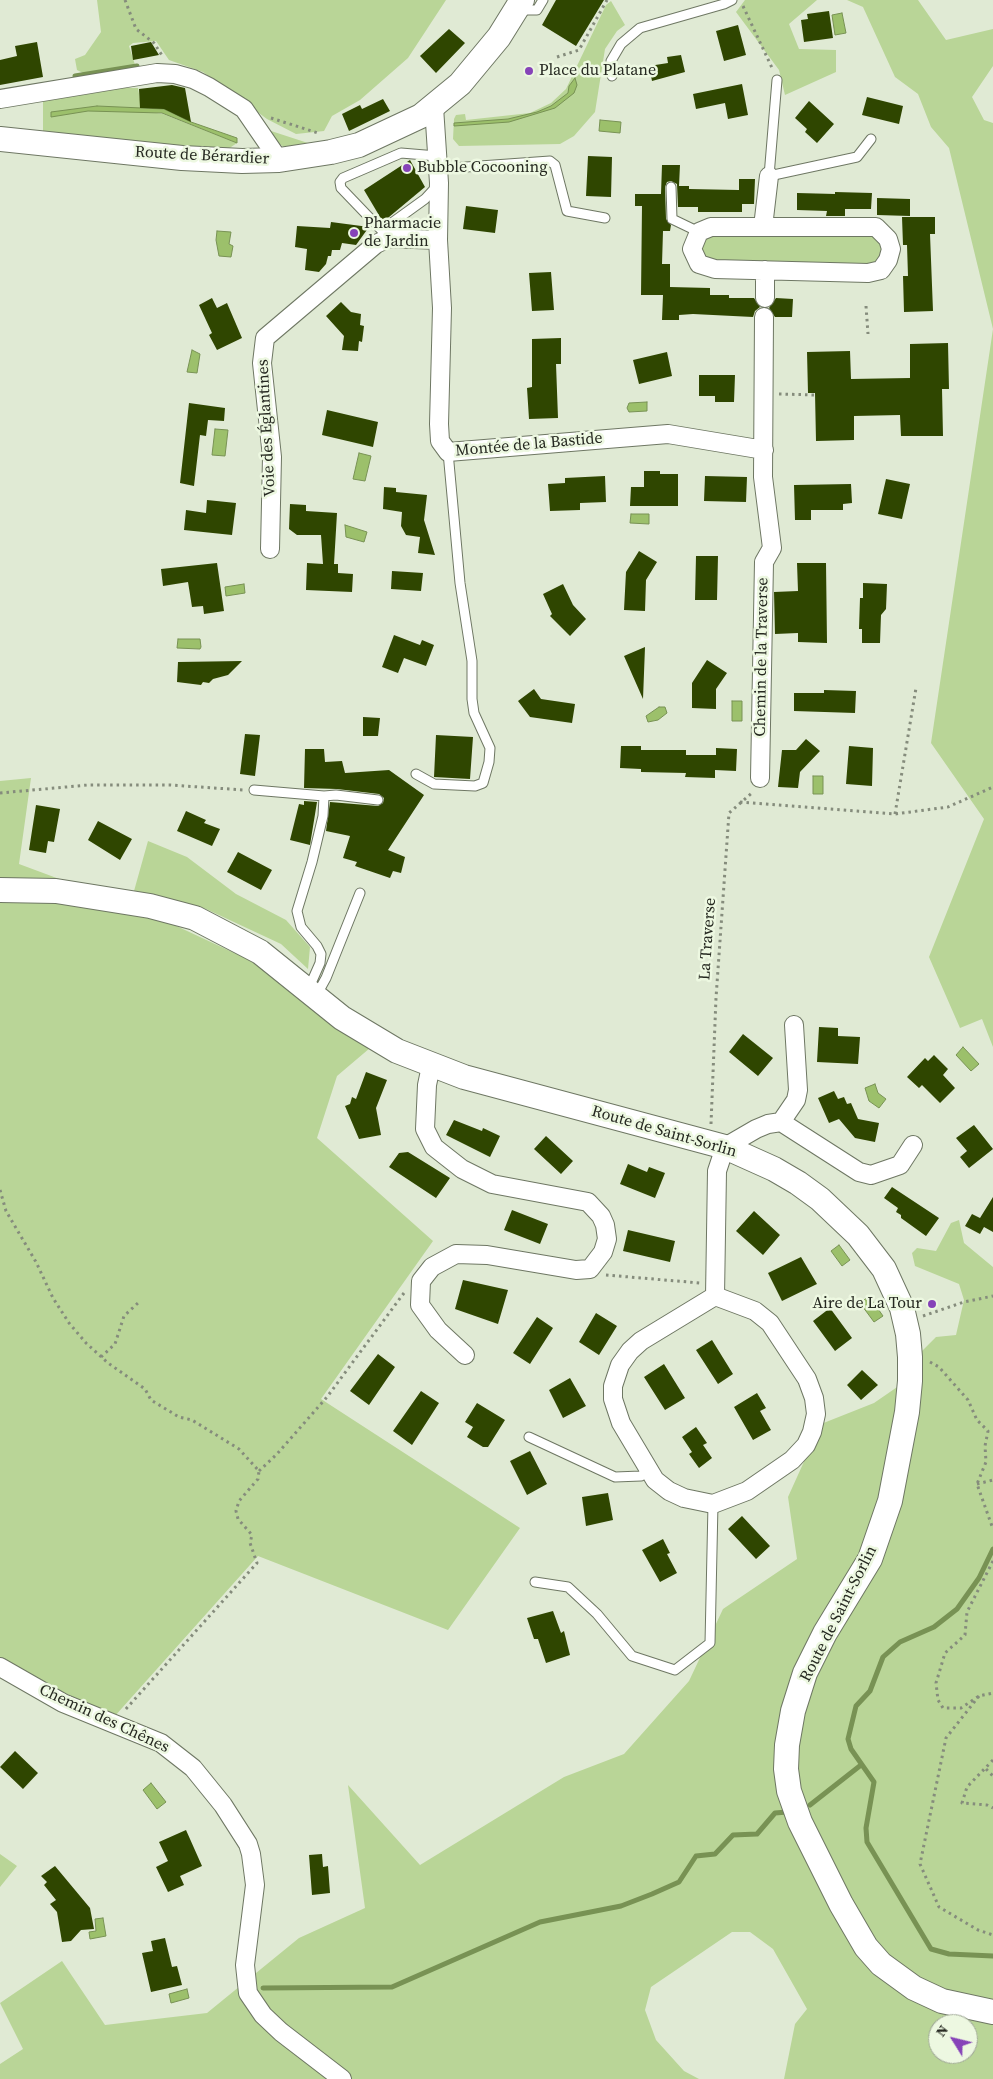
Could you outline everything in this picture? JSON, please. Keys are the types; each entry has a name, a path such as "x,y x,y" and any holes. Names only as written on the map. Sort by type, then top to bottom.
{"street":[{"name":"Route de Bérardier","path":"0,139 182,158 242,161 279,160 331,152 359,145 406,125 434,107 471,72 499,37 519,5"},
{"path":"0,99 158,73 174,74 210,87 244,109 279,160"},
{"name":"Montée de la Bastide","path":"434,107 442,308 439,424 440,441 448,452 668,434 764,450"},
{"path":"763,227 769,176"},
{"path":"711,227 763,227 876,227 888,238 891,248 888,260 881,270 868,273 715,269 700,264 692,249 699,232 711,227"},
{"path":"389,238 438,240"},
{"name":"Voie des Églantines","path":"270,549 272,457 262,363 265,338 376,244 389,238"},
{"path":"765,270 765,298"},
{"path":"764,317 764,450"},
{"name":"Chemin de la Traverse","path":"760,778 764,562 772,548 763,477 764,450"},
{"name":"Route de Saint-Sorlin","path":"0,890 56,890 150,906 196,918 260,952 342,1018 380,1042 431,1066 464,1077 725,1147 774,1169 798,1183 844,1221 873,1253 884,1269 897,1295 906,1322 910,1357 907,1412 890,1501 870,1559 825,1632 805,1673 793,1711 787,1745 786,1770 789,1791 800,1822 841,1904 866,1947 881,1964 914,1988 942,2001 993,2012"},
{"path":"780,1122 796,1100 798,1090 794,1024"},
{"path":"431,1066 427,1084 425,1129 434,1147 462,1169 492,1184 588,1202 602,1216 607,1239 603,1252 590,1269 576,1270 487,1255 456,1254 432,1267 421,1281 420,1305 428,1318 465,1355"},
{"path":"715,1290 717,1172 725,1147 756,1129 780,1122 859,1172 872,1175 900,1165 913,1145"},
{"path":"715,1290 755,1311 770,1323 807,1379 814,1398 816,1414 812,1432 806,1445 792,1460 747,1491 713,1504 698,1502 669,1491 655,1480 621,1422 613,1399 613,1386 620,1364 630,1350 715,1290"},
{"name":"Chemin des Chênes","path":"0,1667 63,1703 161,1743 186,1761 223,1805 248,1844 255,1870 245,1965 248,1993 263,2015 281,2032 342,2079"}],"lane":[{"path":"519,5 537,10 544,0"},
{"path":"612,76 611,61 621,44 640,28 732,0"},
{"path":"777,80 769,176 857,157 870,139"},
{"path":"389,238 341,188 340,182 343,178 401,153 415,153 438,170 550,161 555,165 567,210 606,218"},
{"path":"389,238 390,224 425,198 438,170"},
{"path":"671,188 672,219 699,232"},
{"path":"416,774 434,784 475,786 483,783 489,762 490,748 473,706 472,661 459,574 448,452"},
{"path":"254,790 324,796 336,794 378,800"},
{"path":"312,993 320,963 320,954 301,927 296,911 312,862 323,816 324,796"},
{"path":"312,993 326,978 360,894"},
{"path":"529,1437 614,1477 641,1476 648,1470"},
{"path":"535,1582 568,1588 597,1614 632,1656 675,1670 710,1643 713,1504"}],"path":[{"path":"125,0 136,29 154,43 174,74"},
{"path":"557,57 579,50 607,0"},
{"path":"740,0 777,80"},
{"path":"244,109 325,135"},
{"path":"866,306 868,334"},
{"path":"763,394 815,395"},
{"path":"895,814 916,688"},
{"name":"La Traverse","path":"710,1114 729,813 752,792 760,778"},
{"path":"0,793 88,785 170,785 254,790"},
{"path":"739,802 895,814 948,807 993,787"},
{"path":"0,1190 6,1211 36,1262 62,1314 86,1343 101,1357 145,1389 151,1400 179,1416 192,1420 239,1449 259,1471"},
{"path":"590,1269 604,1275 715,1290"},
{"path":"113,1723 258,1563 250,1543 252,1535 238,1519 236,1512 239,1501 258,1479 259,1471 277,1454 327,1397 409,1286 421,1281"},
{"path":"906,1322 964,1302 993,1296"},
{"path":"101,1357 116,1344 124,1316 139,1302"},
{"path":"910,1357 929,1361 938,1367 968,1400 977,1420 988,1431 985,1446 986,1462 977,1484 993,1529"},
{"path":"977,1484 993,1480"},
{"path":"993,1561 967,1612 966,1635 945,1653 936,1683 938,1700 943,1708 960,1708 979,1696 993,1693"},
{"path":"979,1696 946,1738 920,1864 939,1907 978,1930 993,1935"},
{"path":"993,1760 967,1787 962,1803 986,1805 993,1808"},
{"path":"986,1769 993,1776"}],"shaded area":[{"path":"97,0 446,0 408,58 360,100 332,116 324,131 296,134 267,119 203,72 169,60 156,41 133,43 129,46 136,68 85,74 77,70 75,59 85,55 101,32"},
{"path":"745,0 817,0 789,24 799,49 836,50 836,72 785,95 779,70 736,12"},
{"path":"847,0 918,0 946,40 993,29 993,66 972,97 984,120 993,123 993,329 949,148 931,127 918,94 895,77 863,7"},
{"path":"611,1 625,25 617,31 605,49 595,112 574,136 560,144 459,146 453,139 456,115 465,114 466,120 530,113 551,103 566,89 606,5"},
{"path":"842,13 846,33 835,35 832,15"},
{"path":"575,78 577,85 574,93 555,108 509,122 454,126 454,123 508,119 537,112 551,106 568,93 569,86"},
{"path":"84,88 138,88 142,111 163,114 237,143 228,149 194,148 43,133 43,100"},
{"path":"97,106 164,109 191,122 237,138 237,143 162,113 88,111 51,117 51,112"},
{"path":"600,120 621,122 620,133 599,131"},
{"path":"268,130 311,144 286,148 274,141"},
{"path":"217,231 231,232 229,244 233,246 231,257 219,256 216,240"},
{"path":"709,234 875,237 882,246 877,263 709,263 699,251 701,242"},
{"path":"993,329 993,1047 982,1019 960,1028 929,957 984,819 931,743"},
{"path":"192,350 200,354 197,373 187,372"},
{"path":"647,402 647,411 629,412 627,408 629,403"},
{"path":"215,429 228,430 225,456 212,455"},
{"path":"359,453 371,456 365,481 353,479"},
{"path":"631,514 649,514 649,524 630,523"},
{"path":"345,525 367,532 364,542 346,537"},
{"path":"244,584 245,593 226,596 225,587"},
{"path":"178,639 200,639 201,647 200,649 177,648"},
{"path":"732,701 742,701 742,721 732,721"},
{"path":"659,707 665,707 667,713 658,720 648,722 646,716"},
{"path":"813,776 823,776 823,794 813,794"},
{"path":"31,778 19,864 140,909 275,972 370,1048 337,1076 317,1138 433,1241 321,1399 520,1528 448,1630 258,1556 114,1717 0,1661 0,781"},
{"path":"148,841 187,857 236,894 286,920 310,947 308,969 281,944 206,909 157,895 134,891"},
{"path":"963,1047 979,1064 971,1071 956,1055"},
{"path":"875,1084 878,1093 886,1099 879,1108 869,1101 865,1088"},
{"path":"959,1220 964,1243 993,1267 993,2079 784,2079 795,2024 807,2009 773,1949 750,1932 732,1932 651,1987 645,2010 656,2040 684,2071 699,2079 0,2079 0,2064 23,2049 0,2003 62,1961 105,2025 207,2013 299,1938 365,1908 348,1785 420,1865 564,1777 624,1754 689,1681 723,1609 797,1559 788,1497 821,1424 874,1403 919,1372 921,1352 936,1337 956,1335 964,1300 959,1284 915,1266 912,1253 917,1248 936,1251 951,1223"},
{"path":"839,1245 850,1260 842,1266 831,1251"},
{"path":"869,1296 883,1316 874,1322 860,1303"},
{"path":"151,1783 166,1802 157,1809 143,1790"},
{"path":"0,1854 17,1866 0,1887"},
{"path":"103,1918 106,1936 90,1939 89,1932 96,1931 95,1919"},
{"path":"187,1989 189,1998 171,2003 169,1994"}],"building":[{"path":"556,0 604,0 576,46 542,25"},
{"path":"829,11 833,38 804,42 801,20 808,19 807,14"},
{"path":"738,25 746,55 724,61 716,31"},
{"path":"449,29 465,43 436,73 420,56"},
{"path":"37,42 43,77 0,85 0,60 17,56 15,46"},
{"path":"151,42 159,55 133,60 131,46"},
{"path":"681,55 685,72 652,81 649,66 668,63 667,57"},
{"path":"742,84 748,115 728,119 725,103 696,109 693,94"},
{"path":"172,85 185,88 191,122 164,109 140,108 139,89"},
{"path":"867,97 903,106 899,124 862,115"},
{"path":"383,99 390,111 349,131 342,114 360,105 362,109"},
{"path":"809,101 834,124 817,143 805,132 807,129 795,118"},
{"path":"588,156 612,157 611,197 586,196"},
{"path":"410,160 425,187 383,222 364,190"},
{"path":"662,165 680,165 679,186 689,186 689,189 739,190 739,179 755,179 754,204 742,204 742,212 698,212 698,207 678,207 677,184 671,181 667,182 665,187 666,219 671,225 670,231 663,231 662,264 670,264 670,287 710,288 710,295 729,295 729,298 754,298 760,307 755,311 753,317 693,314 679,315 679,320 662,320 663,295 641,295 642,206 635,206 635,194 661,194"},
{"path":"835,192 872,193 871,209 845,209 845,216 826,216 827,211 797,210 797,193 835,194"},
{"path":"877,198 910,199 910,216 877,215"},
{"path":"466,206 498,210 495,233 463,229"},
{"path":"902,217 935,217 935,234 930,234 933,311 904,312 903,276 908,276 907,245 903,245"},
{"path":"331,222 369,227 356,245 342,243 340,250 332,250 331,256 328,256 326,264 319,272 305,270 307,249 295,247 297,226 330,228"},
{"path":"551,272 554,310 532,311 529,273"},
{"path":"212,298 217,308 227,303 242,338 217,350 209,335 212,333 199,305"},
{"path":"776,298 793,299 792,317 775,317 769,308"},
{"path":"341,302 351,312 361,314 360,325 364,326 362,342 359,341 358,351 342,350 344,336 326,316"},
{"path":"561,338 561,364 556,364 558,418 529,419 527,388 532,387 532,339"},
{"path":"948,343 949,389 942,389 943,436 901,436 900,415 854,416 854,440 816,441 815,393 808,393 807,352 850,351 851,379 910,378 910,344"},
{"path":"667,352 672,376 639,384 633,360"},
{"path":"699,375 735,375 734,402 715,402 715,396 699,396"},
{"path":"189,403 225,408 224,421 208,420 206,436 200,435 194,486 180,483"},
{"path":"327,410 378,422 373,447 322,435"},
{"path":"644,471 660,471 660,474 678,474 678,506 630,506 631,487 644,487"},
{"path":"605,476 606,502 580,503 580,510 550,511 548,484 565,483 565,478"},
{"path":"705,476 747,477 746,502 704,501"},
{"path":"886,479 910,484 902,519 878,514"},
{"path":"851,484 852,503 843,504 843,510 811,510 811,520 795,520 794,485"},
{"path":"384,487 396,488 396,492 427,495 424,520 435,555 418,553 420,537 406,535 401,526 402,512 383,509"},
{"path":"207,500 236,503 232,535 184,530 186,510 206,513"},
{"path":"290,504 306,505 306,511 337,513 334,564 338,564 338,573 353,574 352,592 306,590 307,563 323,564 321,535 297,535 289,529"},
{"path":"639,551 657,562 646,580 645,611 624,610 626,572"},
{"path":"696,556 718,556 717,600 695,600"},
{"path":"217,563 224,611 204,614 203,606 192,607 188,582 163,586 161,569"},
{"path":"797,563 826,563 827,643 798,642 798,633 775,634 774,592 798,591"},
{"path":"392,571 423,573 421,591 391,589"},
{"path":"863,583 887,584 886,609 881,615 880,643 862,643 862,629 859,629 860,598 863,598"},
{"path":"563,584 573,605 586,619 570,636 550,616 552,614 543,594"},
{"path":"394,635 420,645 422,640 434,645 426,666 404,658 398,673 382,667"},
{"path":"645,647 643,699 624,656"},
{"path":"707,660 727,673 716,689 716,709 692,708 692,683"},
{"path":"242,661 228,675 213,679 209,683 203,682 201,685 177,682 178,662"},
{"path":"534,689 541,699 575,704 572,723 530,717 518,701"},
{"path":"824,690 856,691 855,713 794,711 794,693 824,693"},
{"path":"363,717 380,718 378,736 363,736"},
{"path":"245,734 260,735 255,776 240,774"},
{"path":"436,735 473,737 470,779 434,777"},
{"path":"806,739 820,751 800,772 798,788 778,787 782,750 796,750"},
{"path":"621,746 641,746 641,750 686,750 686,755 716,755 716,748 737,749 736,771 715,770 715,778 685,777 686,773 641,772 641,769 620,768"},
{"path":"849,746 873,748 872,786 846,784"},
{"path":"305,749 324,749 325,762 342,761 345,773 389,770 424,795 388,850 405,857 401,873 393,871 390,878 355,866 357,862 343,858 350,836 326,831 330,802 378,806 383,803 384,798 379,794 337,789 304,788"},
{"path":"304,801 317,802 310,845 290,840 299,804 304,805"},
{"path":"36,805 60,809 54,842 48,841 46,853 29,850"},
{"path":"186,811 206,820 204,823 220,829 212,846 177,831"},
{"path":"98,821 132,839 120,860 88,840"},
{"path":"238,852 272,870 261,890 227,872"},
{"path":"819,1027 838,1028 838,1036 860,1037 858,1064 817,1062"},
{"path":"743,1034 773,1058 758,1076 729,1052"},
{"path":"934,1055 948,1069 943,1075 955,1088 940,1103 922,1085 919,1088 907,1077 925,1058 928,1061"},
{"path":"366,1072 387,1080 376,1108 381,1135 359,1139 345,1106 350,1104 352,1097 356,1099"},
{"path":"834,1091 838,1099 844,1097 847,1104 851,1103 858,1119 879,1123 875,1142 855,1138 839,1119 829,1123 818,1098"},
{"path":"454,1120 482,1131 483,1128 500,1136 490,1157 446,1135"},
{"path":"974,1125 993,1149 969,1168 960,1157 967,1151 956,1138"},
{"path":"546,1136 573,1161 561,1174 534,1149"},
{"path":"408,1152 450,1178 436,1198 389,1167 399,1153"},
{"path":"628,1164 647,1172 649,1167 665,1173 655,1198 620,1184"},
{"path":"892,1187 939,1218 926,1236 901,1218 901,1215 896,1212 898,1208 884,1198"},
{"path":"993,1197 993,1232 984,1227 980,1234 965,1226 972,1214 980,1218"},
{"path":"512,1210 548,1224 540,1244 504,1230"},
{"path":"754,1211 780,1235 763,1255 736,1231"},
{"path":"628,1230 675,1241 670,1262 623,1251"},
{"path":"801,1257 817,1284 782,1301 768,1273"},
{"path":"463,1280 508,1290 498,1324 455,1309"},
{"path":"830,1308 852,1338 835,1351 813,1321"},
{"path":"596,1313 617,1326 599,1355 579,1342"},
{"path":"537,1317 553,1328 530,1364 513,1353"},
{"path":"712,1340 733,1374 718,1384 696,1350"},
{"path":"378,1354 395,1367 369,1405 350,1391"},
{"path":"664,1364 685,1398 665,1410 644,1377"},
{"path":"862,1370 878,1385 861,1400 847,1385"},
{"path":"570,1378 586,1406 563,1418 549,1390"},
{"path":"421,1391 439,1403 412,1445 393,1431"},
{"path":"757,1393 766,1408 760,1411 771,1430 753,1440 734,1407"},
{"path":"477,1403 505,1420 488,1447 483,1447 467,1437 473,1427 465,1422"},
{"path":"696,1427 707,1443 703,1445 712,1458 699,1468 689,1454 692,1452 682,1437"},
{"path":"530,1451 547,1484 527,1495 510,1461"},
{"path":"608,1493 613,1520 586,1526 582,1497"},
{"path":"742,1516 770,1546 756,1559 728,1529"},
{"path":"663,1539 670,1553 667,1554 677,1573 660,1582 642,1550"},
{"path":"553,1611 561,1633 564,1631 570,1655 546,1663 538,1639 534,1639 527,1618"},
{"path":"15,1751 38,1773 23,1789 0,1767"},
{"path":"186,1830 202,1866 180,1876 184,1885 168,1892 156,1867 168,1861 159,1842"},
{"path":"322,1854 323,1867 328,1866 330,1893 312,1895 309,1855"},
{"path":"55,1866 90,1908 94,1929 81,1930 71,1941 62,1942 57,1912 50,1904 56,1900 44,1885 47,1882 41,1876"},
{"path":"165,1938 172,1967 177,1966 182,1985 151,1992 142,1953 153,1951 151,1941"}],"waterway":[{"path":"75,76 137,66"},
{"path":"993,1549 979,1578 957,1609 934,1627 900,1642 883,1657 870,1691 856,1706 848,1739 851,1749 874,1782 866,1828 867,1842 931,1949 949,1954 993,1956"},
{"path":"810,1805 861,1765"},
{"path":"263,1988 392,1987 540,1922 621,1906 652,1894 679,1882 696,1856 715,1854 733,1835 757,1834 775,1813 787,1812"}],"place":[{"name":"Place du Platane","path":"529,71"},
{"name":"Bubble Cocooning","path":"407,168"},
{"name":"Pharmacie de Jardin","path":"354,233"},
{"name":"Aire de La Tour","path":"932,1304"}]}
